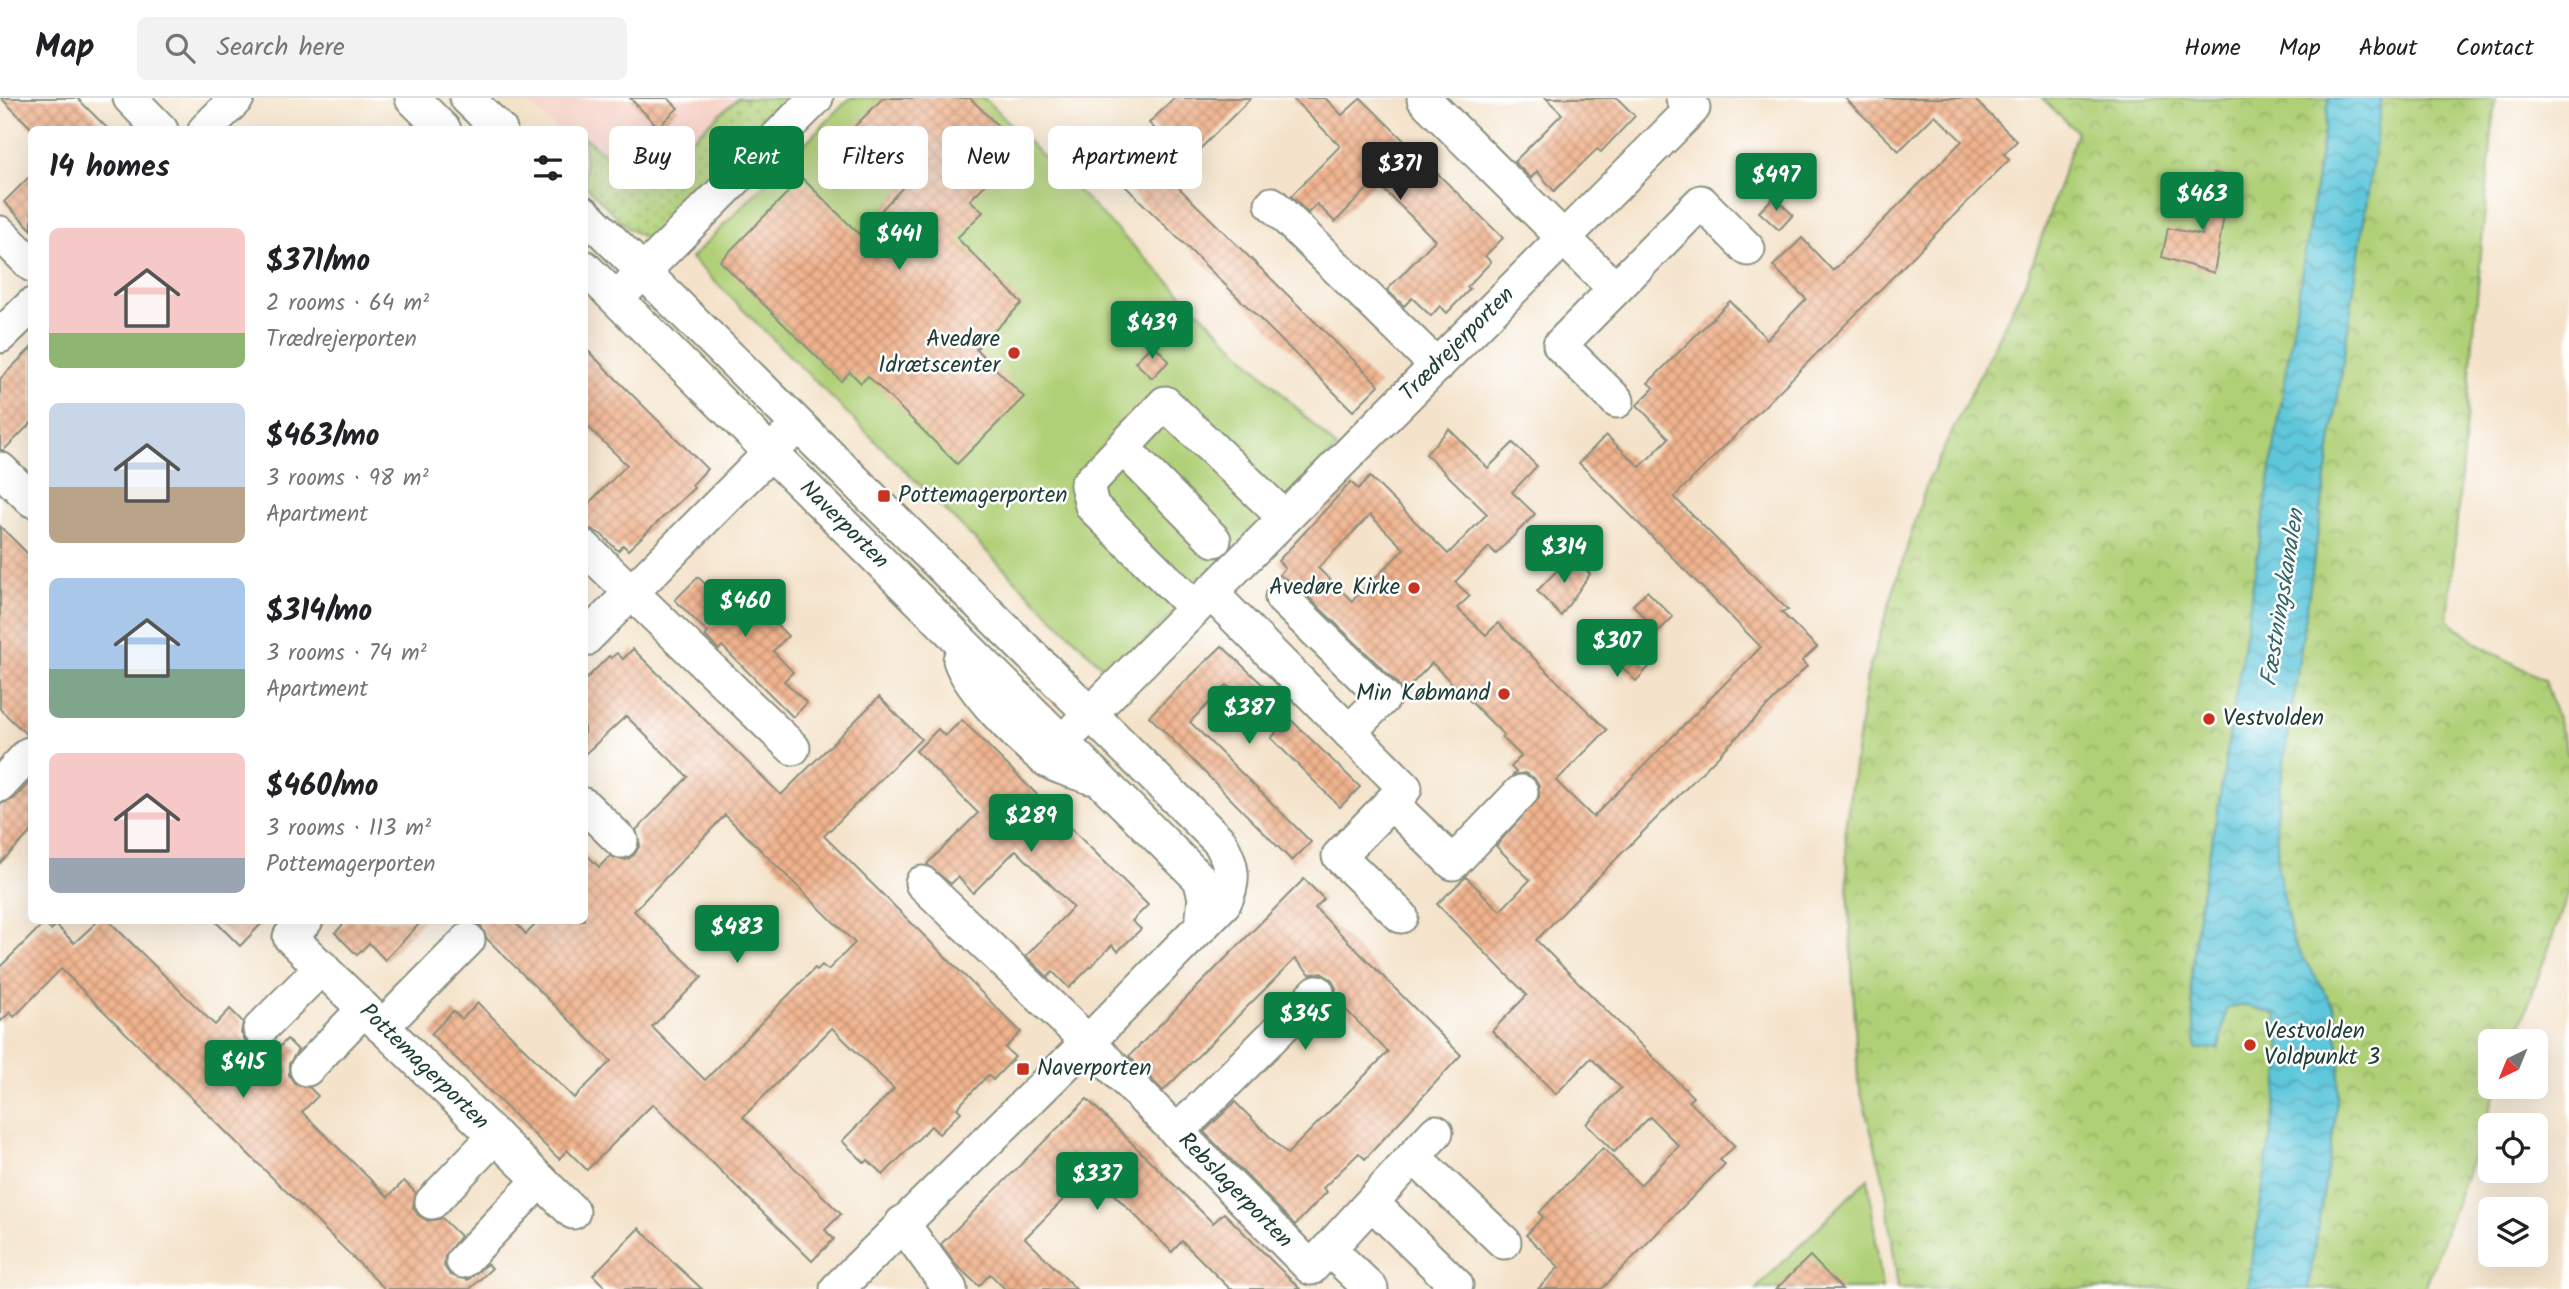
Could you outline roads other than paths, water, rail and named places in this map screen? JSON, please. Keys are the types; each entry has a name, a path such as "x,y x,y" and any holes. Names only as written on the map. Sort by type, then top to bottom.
{"street":[{"path":"130,98 157,126"},
{"path":"209,126 237,98"},
{"path":"412,98 440,126"},
{"path":"467,98 496,126"},
{"path":"617,299 816,98"},
{"name":"Trædrejerporten","path":"1063,742 1693,108 1683,98"},
{"path":"1424,99 1615,289"},
{"path":"1618,401 1560,345 1701,202 1748,249"},
{"path":"1272,204 1437,366"},
{"name":"Naverporten","path":"588,217 1220,842 1233,874 1229,894 1202,926"},
{"path":"0,233 28,261"},
{"name":"Naverporten","path":"588,271 1200,878 1205,897 1202,926"},
{"path":"0,336 28,308"},
{"path":"1285,518 1165,403 1087,485 1092,506 1203,600 1349,732 1405,788 1339,856 1401,916"},
{"path":"588,636 798,425"},
{"path":"1123,448 1214,540"},
{"path":"0,469 28,496"},
{"path":"588,551 793,748"},
{"path":"1282,598 1384,697 1349,732"},
{"path":"951,631 963,669 987,701 1020,734 1047,760 1106,784"},
{"path":"0,785 28,755"},
{"path":"1391,803 1453,863 1521,792"},
{"path":"588,809 621,841"},
{"name":"Rebslagerporten","path":"922,883 1088,1042 1311,1268 1415,1158 1436,1132"},
{"name":"Pottemagerporten","path":"302,924 290,937 573,1212"},
{"path":"836,1289 1202,926"},
{"path":"307,1069 468,940"},
{"path":"260,1029 321,967"},
{"path":"1177,1132 1317,992"},
{"path":"432,1202 495,1136"},
{"path":"1415,1158 1504,1242"},
{"path":"463,1261 540,1180"},
{"path":"1372,1203 1456,1284"},
{"path":"902,1223 950,1289"},
{"path":"1329,1249 1371,1289"}],"water":[{"name":"Fæstningskanalen","path":"2329,98 2382,98 2276,817 2278,869 2293,941 2334,1007 2340,1063 2335,1122 2308,1289 2248,1289 2282,1057 2276,1015 2247,1005 2227,1008 2219,1048 2196,1049 2191,985 2198,911 2218,808"}],"place":[{"name":"Avedøre Idrætscenter","path":"1014,353"},
{"name":"Pottemagerporten","path":"884,496"},
{"name":"Avedøre Kirke","path":"1414,588"},
{"name":"Min Købmand","path":"1504,694"},
{"name":"Vestvolden","path":"2209,719"},
{"name":"Vestvolden Voldpunkt 3","path":"2250,1045"},
{"name":"Naverporten","path":"1023,1069"}]}
